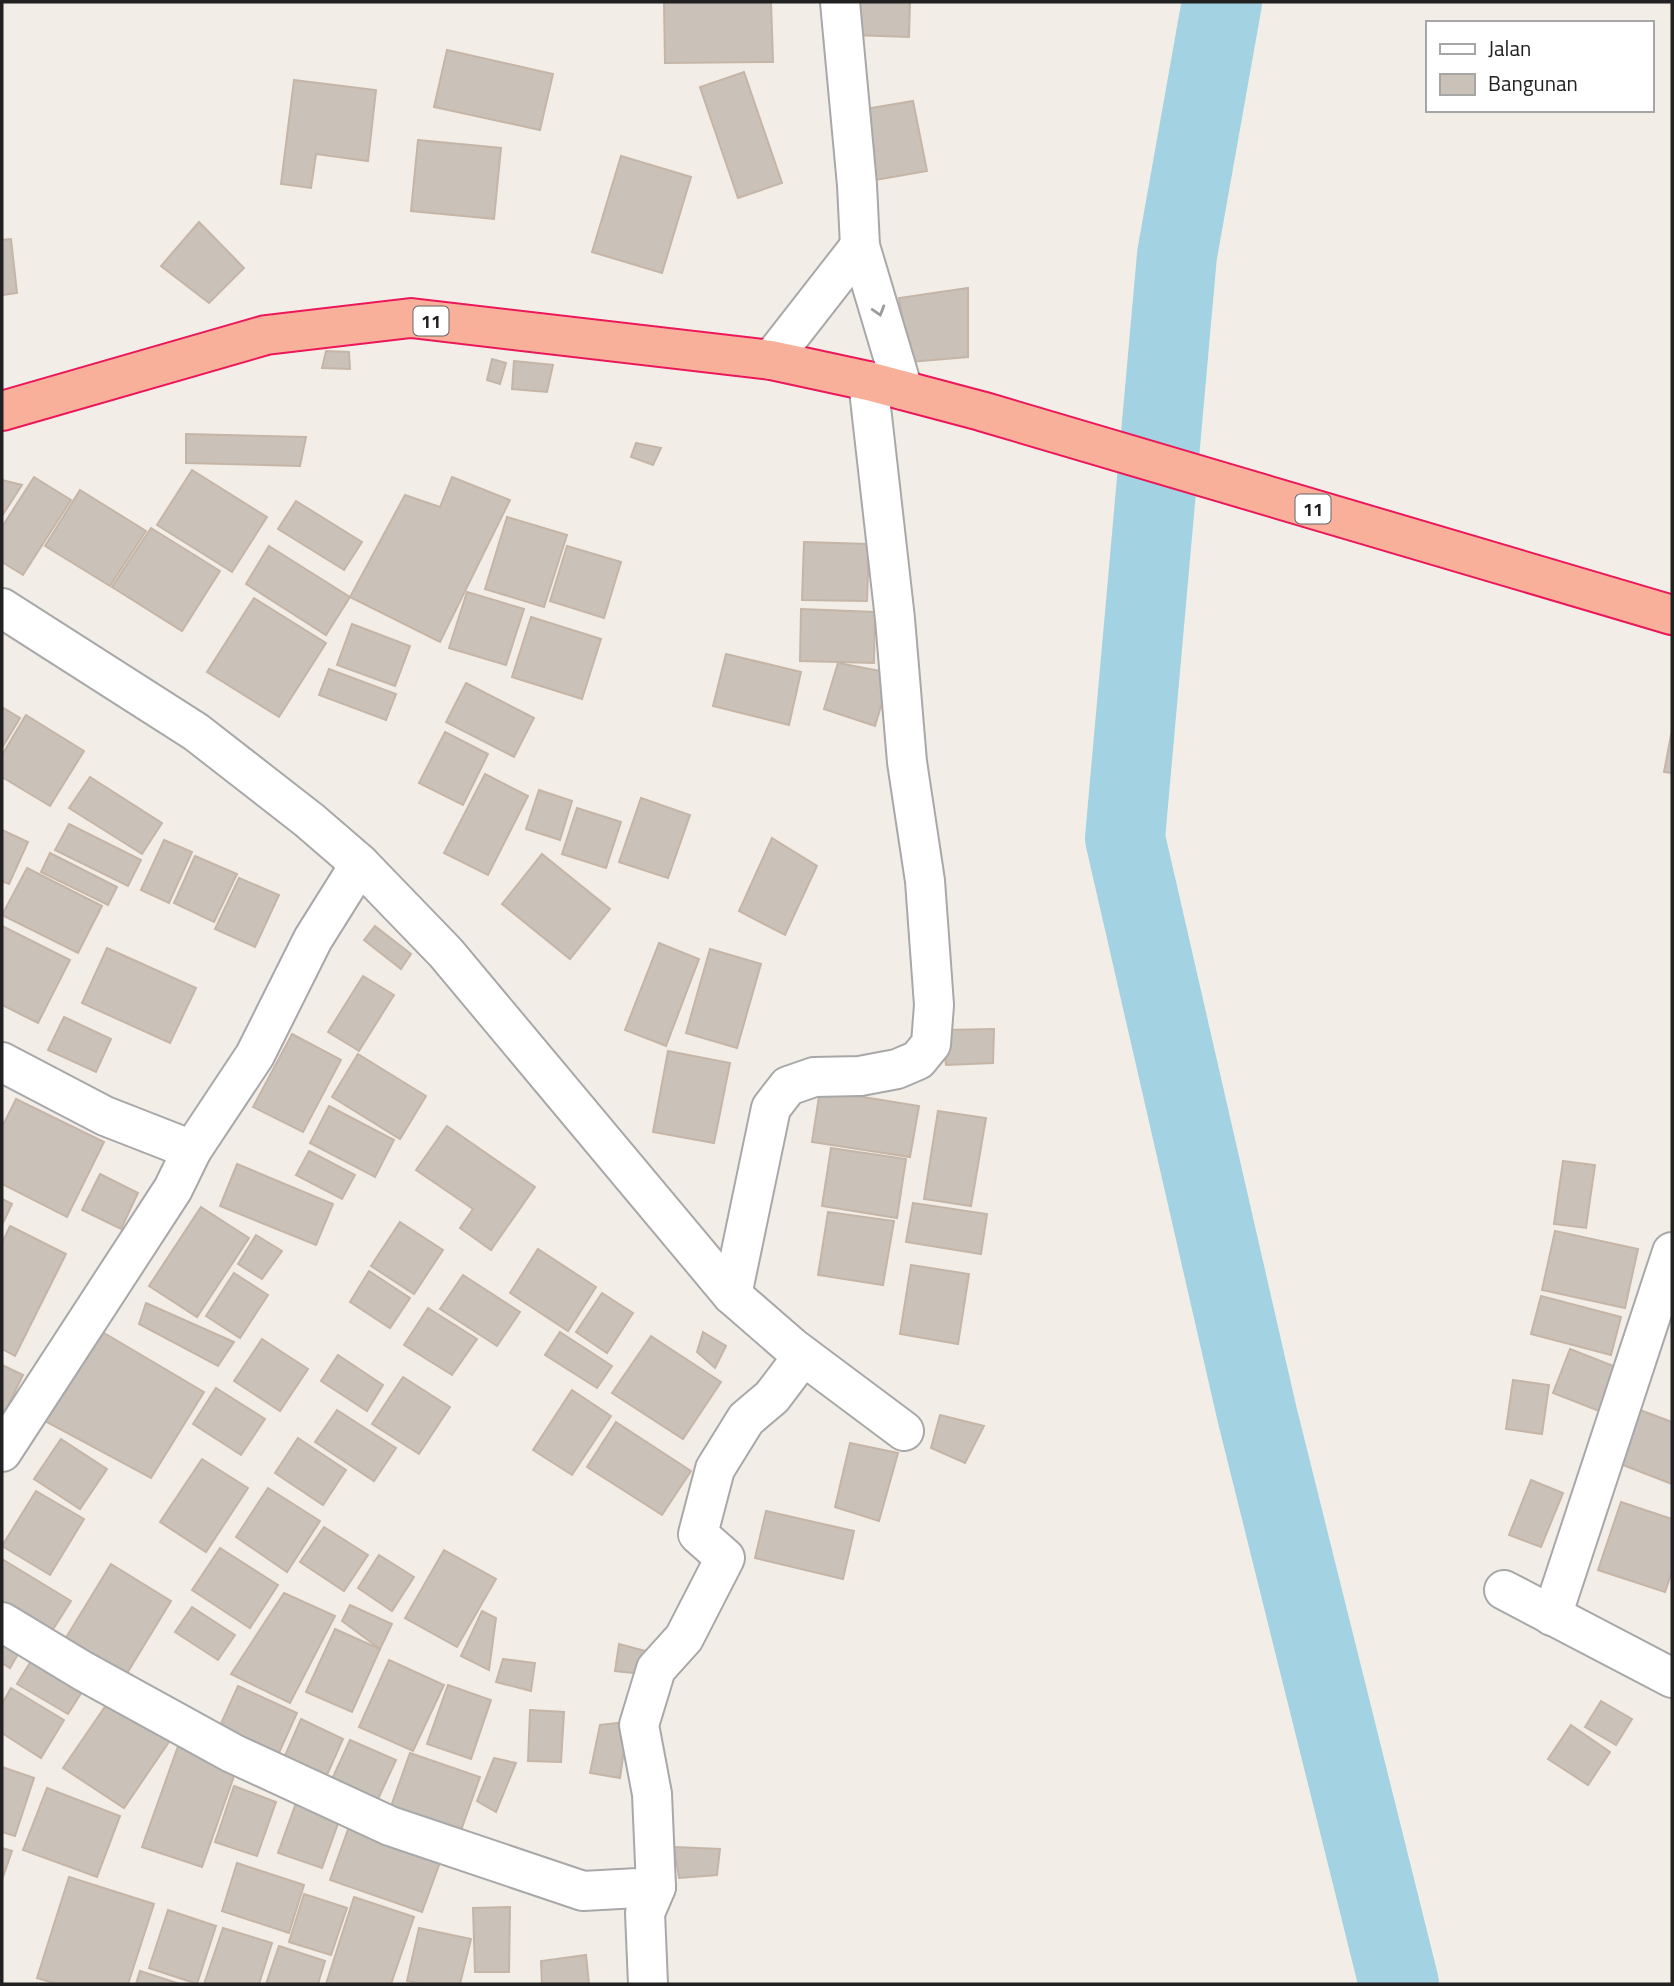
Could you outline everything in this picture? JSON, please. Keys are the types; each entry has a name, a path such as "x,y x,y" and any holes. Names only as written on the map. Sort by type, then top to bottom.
{"highway":[{"name":"11","path":"2,411 266,335 411,318 771,360 981,411 1658,611"}],"street":[{"path":"732,1295 771,1108 788,1086 814,1077 860,1076 897,1069 918,1060 931,1044 934,1005 925,881 907,762 895,619 885,386 860,246 840,2"},
{"path":"771,360 860,246"},
{"path":"2,608 196,732 309,820 360,864 446,953 732,1295 803,1356 904,1431"},
{"path":"2,1452 173,1189 192,1150 255,1055 313,939 360,864"},
{"path":"2,1062 105,1115 192,1150"},
{"path":"1552,1616 1672,1252"},
{"path":"648,1984 645,1913 656,1887 652,1794 639,1725 656,1669 684,1638 725,1558 698,1534 715,1469 746,1419 772,1397 803,1356"},
{"path":"1504,1590 1672,1678"},
{"path":"2,1622 83,1671 232,1753 390,1826 583,1891 656,1887"}],"building":[{"path":"664,2 771,2 773,62 665,63"},
{"path":"853,2 910,2 909,37 852,35"},
{"path":"447,50 553,74 540,130 434,107"},
{"path":"744,72 782,183 738,198 700,87"},
{"path":"294,80 376,90 368,161 316,154 311,188 281,184"},
{"path":"913,101 927,171 875,180 865,109"},
{"path":"418,140 501,148 494,219 411,211"},
{"path":"621,156 691,177 662,273 592,252"},
{"path":"199,222 244,268 209,303 161,266"},
{"path":"11,239 17,293 2,295 2,240"},
{"path":"968,288 968,357 910,362 899,298"},
{"path":"326,351 349,352 350,369 322,368"},
{"path":"492,359 506,363 500,384 487,380"},
{"path":"514,361 553,365 547,392 512,389"},
{"path":"186,434 306,437 300,466 186,463"},
{"path":"636,443 661,448 653,465 631,457"},
{"path":"192,470 267,517 232,572 157,525"},
{"path":"34,477 71,500 23,575 2,562 2,527"},
{"path":"452,477 510,500 440,642 350,597 405,495 440,507"},
{"path":"2,480 22,485 2,516"},
{"path":"80,490 146,531 110,586 45,546"},
{"path":"296,501 362,542 344,570 278,529"},
{"path":"507,517 567,535 544,607 485,589"},
{"path":"151,528 220,571 182,631 112,587"},
{"path":"804,542 869,544 867,601 802,600"},
{"path":"269,546 350,597 326,635 246,584"},
{"path":"567,546 621,562 604,618 550,601"},
{"path":"467,592 524,609 506,665 449,648"},
{"path":"254,598 326,643 279,717 207,672"},
{"path":"801,609 875,612 874,663 800,661"},
{"path":"531,617 601,639 582,699 512,677"},
{"path":"352,624 410,646 395,686 337,665"},
{"path":"726,654 801,672 789,725 713,706"},
{"path":"838,663 891,673 875,726 824,709"},
{"path":"329,669 396,694 386,720 319,695"},
{"path":"466,683 534,718 514,757 446,722"},
{"path":"2,707 20,718 2,748"},
{"path":"26,715 84,751 50,806 2,777 2,755"},
{"path":"445,732 488,754 463,805 419,783"},
{"path":"1672,736 1672,773 1664,772"},
{"path":"485,774 528,796 488,875 444,853"},
{"path":"90,777 162,823 142,854 69,808"},
{"path":"539,790 572,801 560,840 526,829"},
{"path":"641,798 690,815 668,878 619,862"},
{"path":"577,808 621,822 606,868 562,854"},
{"path":"69,824 141,860 128,886 55,850"},
{"path":"2,830 28,842 9,884 2,881"},
{"path":"772,838 817,866 785,935 739,911"},
{"path":"164,840 192,852 169,903 141,890"},
{"path":"50,853 117,887 108,905 41,872"},
{"path":"542,854 610,909 570,959 502,904"},
{"path":"195,856 237,874 214,922 174,903"},
{"path":"27,868 102,906 78,953 2,915"},
{"path":"239,878 279,895 255,947 215,929"},
{"path":"2,926 70,960 38,1023 2,1005"},
{"path":"375,926 411,954 401,969 364,940"},
{"path":"659,943 699,959 666,1046 625,1030"},
{"path":"107,948 196,988 170,1043 82,1003"},
{"path":"710,949 761,964 737,1048 686,1033"},
{"path":"363,976 394,995 359,1051 328,1032"},
{"path":"64,1017 111,1039 96,1072 48,1050"},
{"path":"994,1029 993,1063 946,1065 942,1030"},
{"path":"292,1034 341,1060 303,1132 253,1107"},
{"path":"668,1051 730,1063 714,1143 653,1132"},
{"path":"358,1054 426,1096 400,1139 332,1097"},
{"path":"820,1090 919,1106 910,1157 812,1142"},
{"path":"16,1099 104,1142 67,1217 2,1184 2,1127"},
{"path":"329,1106 394,1140 375,1177 310,1143"},
{"path":"938,1111 986,1118 971,1206 924,1199"},
{"path":"447,1126 535,1187 491,1250 460,1228 473,1209 416,1170"},
{"path":"831,1148 906,1159 897,1218 822,1206"},
{"path":"309,1151 355,1175 342,1199 296,1175"},
{"path":"1563,1161 1595,1165 1586,1228 1554,1224"},
{"path":"237,1164 333,1204 316,1245 220,1206"},
{"path":"100,1174 138,1193 121,1229 82,1210"},
{"path":"2,1199 12,1204 2,1225"},
{"path":"913,1203 987,1214 981,1254 906,1242"},
{"path":"201,1207 249,1238 197,1317 149,1286"},
{"path":"828,1212 894,1221 883,1285 818,1275"},
{"path":"400,1222 443,1250 414,1294 371,1266"},
{"path":"10,1226 66,1254 15,1356 2,1349 2,1243"},
{"path":"1555,1231 1638,1249 1625,1308 1542,1290"},
{"path":"256,1235 282,1251 262,1279 238,1264"},
{"path":"538,1249 596,1287 568,1331 510,1293"},
{"path":"911,1265 969,1274 958,1344 900,1334"},
{"path":"369,1271 410,1298 390,1328 350,1302"},
{"path":"234,1273 268,1295 240,1338 206,1316"},
{"path":"463,1275 520,1312 497,1346 440,1309"},
{"path":"602,1293 633,1313 607,1353 576,1332"},
{"path":"1541,1296 1621,1317 1611,1355 1531,1334"},
{"path":"146,1303 234,1342 218,1366 139,1324"},
{"path":"428,1308 477,1339 452,1375 404,1345"},
{"path":"99,1330 204,1392 151,1478 41,1419"},
{"path":"560,1332 612,1366 597,1388 545,1355"},
{"path":"703,1332 726,1346 715,1368 697,1352"},
{"path":"651,1336 721,1382 683,1439 612,1393"},
{"path":"262,1339 308,1369 280,1411 234,1381"},
{"path":"1570,1349 1616,1367 1599,1411 1553,1393"},
{"path":"338,1355 383,1385 367,1411 321,1381"},
{"path":"2,1365 23,1375 2,1418"},
{"path":"403,1377 450,1407 419,1454 372,1424"},
{"path":"1513,1380 1549,1385 1542,1434 1506,1429"},
{"path":"216,1388 265,1419 241,1455 193,1424"},
{"path":"572,1390 611,1416 572,1475 533,1450"},
{"path":"337,1410 396,1448 374,1481 315,1442"},
{"path":"1640,1410 1672,1422 1672,1484 1620,1464"},
{"path":"940,1415 984,1426 965,1463 931,1448"},
{"path":"616,1422 691,1471 662,1515 587,1467"},
{"path":"298,1438 346,1470 323,1505 275,1473"},
{"path":"61,1439 107,1469 80,1509 34,1479"},
{"path":"850,1443 898,1453 879,1521 835,1507"},
{"path":"202,1459 248,1488 206,1552 160,1522"},
{"path":"1531,1480 1563,1493 1541,1547 1509,1535"},
{"path":"268,1488 320,1521 287,1572 236,1537"},
{"path":"36,1491 84,1519 50,1575 2,1546"},
{"path":"1621,1502 1672,1519 1672,1571 1665,1592 1598,1570"},
{"path":"766,1511 854,1531 843,1579 755,1558"},
{"path":"324,1527 368,1555 344,1591 300,1562"},
{"path":"220,1548 278,1585 250,1628 192,1590"},
{"path":"444,1550 496,1579 457,1647 405,1618"},
{"path":"379,1555 414,1577 392,1611 358,1588"},
{"path":"2,1559 71,1601 45,1642 2,1616"},
{"path":"111,1564 171,1601 121,1683 61,1646"},
{"path":"284,1593 335,1616 290,1703 231,1674"},
{"path":"350,1605 392,1624 380,1649 342,1621"},
{"path":"192,1607 235,1635 218,1660 175,1632"},
{"path":"482,1611 496,1618 489,1670 461,1656"},
{"path":"2,1625 26,1640 10,1668 2,1663"},
{"path":"335,1629 380,1649 352,1712 306,1692"},
{"path":"619,1644 649,1652 643,1674 615,1671"},
{"path":"39,1648 90,1679 68,1714 17,1684"},
{"path":"503,1659 535,1663 531,1691 496,1682"},
{"path":"389,1660 444,1685 413,1751 359,1727"},
{"path":"448,1685 491,1700 471,1759 427,1744"},
{"path":"238,1686 297,1713 273,1766 214,1739"},
{"path":"11,1688 64,1720 41,1758 2,1733 2,1704"},
{"path":"111,1698 171,1739 124,1808 63,1768"},
{"path":"1601,1701 1632,1719 1616,1745 1585,1727"},
{"path":"530,1710 564,1712 561,1762 528,1761"},
{"path":"301,1719 343,1739 322,1786 280,1767"},
{"path":"628,1722 620,1778 590,1773 600,1725"},
{"path":"1571,1725 1610,1752 1588,1785 1548,1759"},
{"path":"181,1738 240,1759 202,1867 142,1847"},
{"path":"350,1740 396,1760 373,1810 327,1790"},
{"path":"410,1753 480,1777 460,1833 390,1809"},
{"path":"494,1758 516,1763 496,1812 477,1801"},
{"path":"2,1767 34,1778 15,1836 2,1832"},
{"path":"234,1786 276,1802 257,1856 215,1842"},
{"path":"47,1788 120,1816 97,1877 23,1850"},
{"path":"296,1803 340,1818 322,1868 278,1853"},
{"path":"351,1821 443,1854 422,1912 330,1880"},
{"path":"674,1847 720,1849 717,1875 679,1878"},
{"path":"2,1848 12,1851 2,1880"},
{"path":"237,1863 304,1885 289,1933 222,1911"},
{"path":"69,1877 154,1904 128,1984 57,1984 37,1978"},
{"path":"304,1894 347,1908 331,1955 289,1942"},
{"path":"354,1897 414,1917 391,1984 326,1984"},
{"path":"510,1907 509,1972 475,1972 473,1908"},
{"path":"168,1910 216,1926 197,1984 149,1968"},
{"path":"223,1928 272,1943 259,1984 204,1984"},
{"path":"419,1928 471,1939 460,1984 422,1984 407,1981"},
{"path":"279,1946 325,1961 318,1984 266,1984"},
{"path":"586,1955 589,1984 542,1984 541,1961"},
{"path":"140,1971 180,1984 136,1984"}],"waterway":[{"path":"1222,2 1177,255 1125,838 1257,1414 1399,1984"}]}
